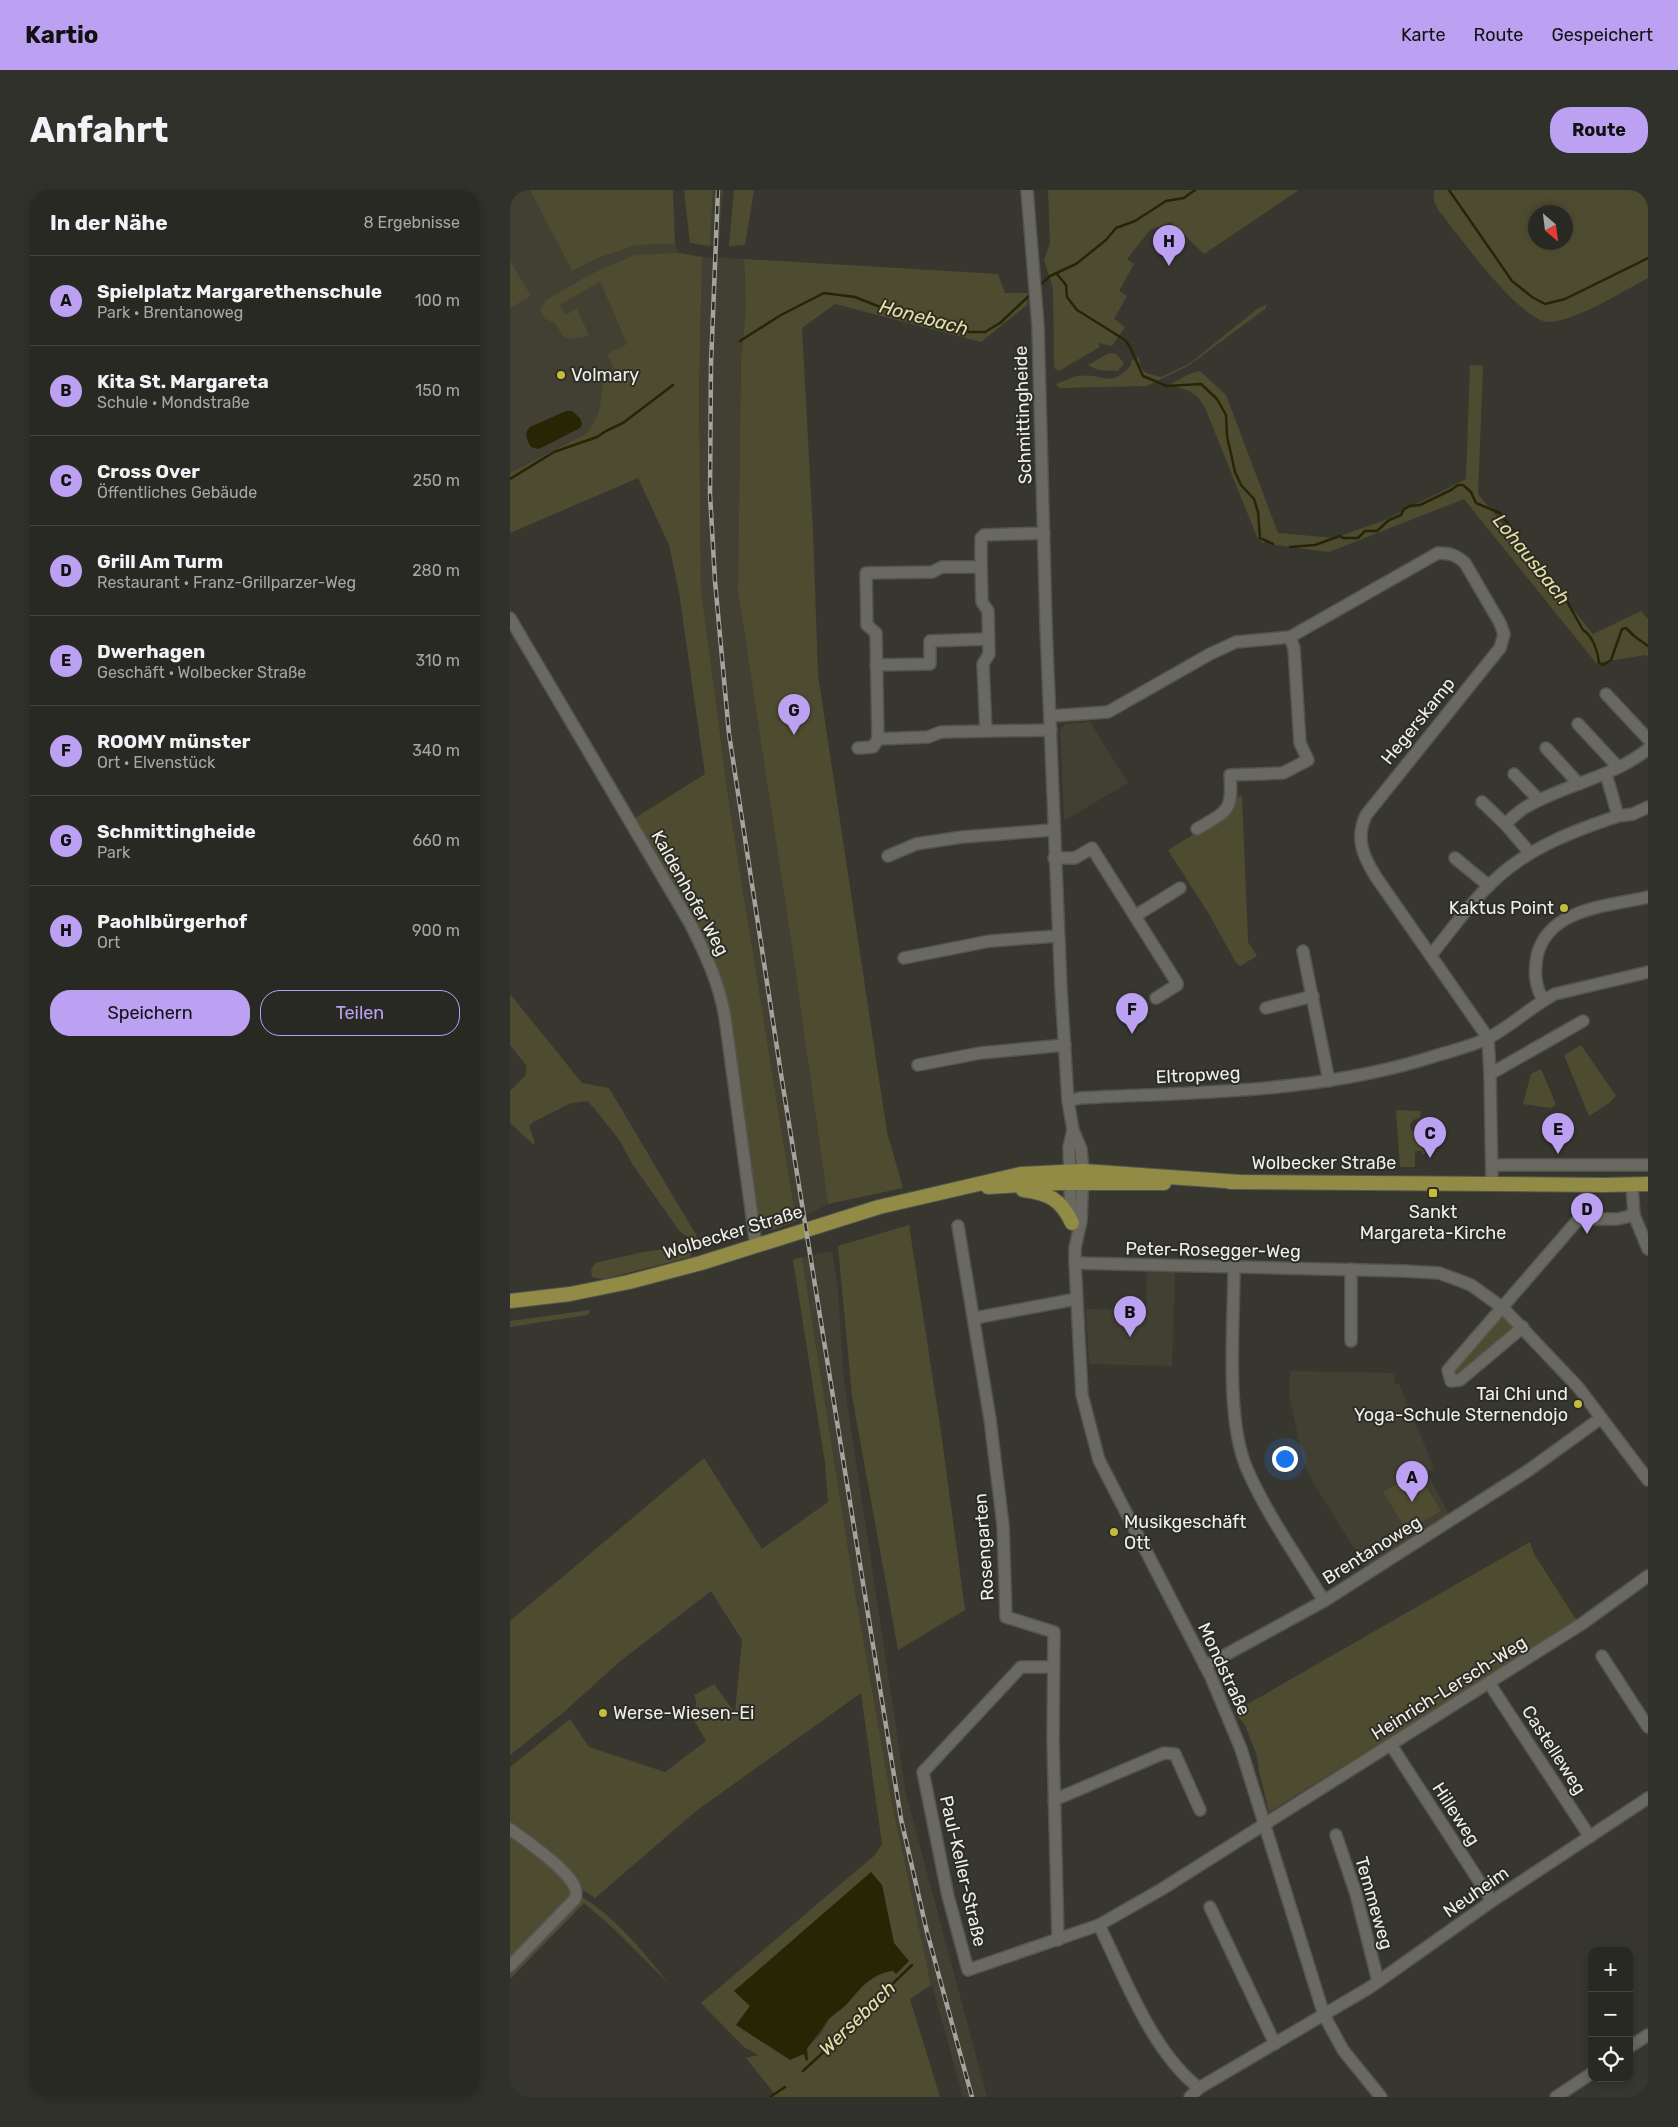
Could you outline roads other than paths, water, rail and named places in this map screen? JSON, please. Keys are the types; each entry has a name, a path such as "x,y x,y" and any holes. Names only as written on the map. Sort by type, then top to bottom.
{"main road":[{"name":"Wolbecker Straße","path":"510,1301 592,1290 680,1268 879,1207 1021,1174 1240,1182 1648,1184"},
{"name":"Wolbecker Straße","path":"965,1187 1003,1188 1077,1177"},
{"path":"1003,1188 1032,1191 1052,1197 1064,1208 1072,1223"}],"street":[{"name":"Schmittingheide","path":"1027,190 1036,297 1054,858 1068,1101 1073,1130 1081,1149 1077,1177"},
{"path":"986,731 983,664 988,654 988,611 982,602 981,538 984,535 1044,533"},
{"name":"Hegerskamp","path":"1050,716 1108,712 1210,654 1236,642 1290,637 1438,553 1448,552 1458,556 1465,564 1500,623 1504,634 1500,648 1366,815 1360,832 1361,850 1367,862 1488,1038"},
{"path":"858,748 873,746 878,738 876,633 867,625 866,573 932,572 942,567 981,567"},
{"name":"Kaldenhofer Weg","path":"510,618 691,925 710,965 723,1009 756,1246"},
{"path":"1218,776 1283,773 1308,760 1300,743 1294,648 1290,637"},
{"path":"876,666 930,664 930,641 988,639"},
{"path":"1606,694 1648,738"},
{"path":"1578,724 1618,767"},
{"path":"878,738 928,737 941,732 1051,730"},
{"path":"1546,748 1579,784"},
{"path":"1505,824 1525,808 1539,800 1606,774 1648,749"},
{"path":"1514,774 1539,800"},
{"path":"1606,774 1618,816"},
{"path":"1197,829 1219,816 1230,803 1230,776"},
{"path":"1482,802 1505,824 1530,853"},
{"path":"1432,955 1474,901 1500,875 1530,853 1571,832 1618,816 1633,814 1648,807"},
{"path":"888,856 916,844 962,837 1053,830"},
{"path":"1054,858 1076,858 1092,848 1177,985 1156,998"},
{"path":"1455,858 1489,886"},
{"path":"1135,916 1180,888"},
{"path":"1543,1000 1536,986 1534,970 1540,944 1554,927 1575,914 1648,897"},
{"path":"904,958 990,941 1058,936"},
{"path":"1303,950 1329,1081"},
{"name":"Eltropweg","path":"1068,1101 1080,1098 1258,1090 1329,1081 1392,1068 1488,1038 1543,1000 1555,994 1648,972"},
{"path":"1266,1008 1313,996"},
{"path":"1490,1074 1583,1021"},
{"path":"1488,1038 1492,1184"},
{"path":"918,1065 988,1052 1065,1044"},
{"path":"1492,1165 1648,1165"},
{"name":"Mondstraße","path":"1077,1177 1072,1223 1075,1248 1082,1395 1098,1460 1205,1666 1241,1749 1324,2015 1343,2050 1380,2097"},
{"name":"Mondstraße","path":"1075,1248 1081,1221 1077,1177"},
{"path":"1632,1184 1634,1215 1648,1249"},
{"path":"1523,1327 1460,1380 1451,1381 1448,1370 1577,1221 1584,1219 1618,1219 1634,1215"},
{"name":"Rosengarten","path":"958,1226 975,1318 1002,1516 1006,1617 1054,1632 1054,1800 1058,1940"},
{"name":"Peter-Rosegger-Weg","path":"1075,1263 1234,1268 1351,1269 1440,1273 1471,1285 1503,1308 1523,1327 1578,1388 1648,1480"},
{"path":"1234,1268 1233,1387 1236,1428 1246,1467 1269,1511 1324,1601"},
{"path":"1351,1269 1351,1341"},
{"path":"975,1318 1076,1299"},
{"name":"Brentanoweg","path":"1205,1666 1324,1601 1529,1470 1600,1418"},
{"name":"Heinrich-Lersch-Weg","path":"1265,1824 1583,1623 1648,1576"},
{"path":"1602,1656 1648,1727"},
{"name":"Paul-Keller-Straße","path":"1053,1667 1020,1667 923,1772 948,1896 968,1970 1099,1925 1162,1889 1265,1824"},
{"name":"Castelleweg","path":"1489,1683 1590,1837"},
{"name":"Hilleweg","path":"1391,1745 1492,1901"},
{"path":"1054,1800 1164,1753 1175,1754 1200,1810"},
{"name":"Neuheim","path":"1190,2097 1199,2088 1378,1981 1492,1901 1648,1798"},
{"path":"510,1829 564,1873 575,1886 577,1893 575,1900 510,1966"},
{"name":"Temmeweg","path":"1336,1835 1356,1894 1378,1981"},
{"path":"1210,1907 1275,2044"},
{"path":"1099,1925 1156,2040 1183,2076 1199,2088"},
{"path":"1633,2044 1648,2035"},
{"path":"1556,2097 1588,2076"}],"waterway":[{"name":"Honebach","path":"1039,286 1050,276 1076,264 1106,240 1116,228 1135,221 1166,201 1184,198 1195,190"},
{"path":"1449,190 1512,281 1532,297 1545,304 1565,299 1648,258"},
{"name":"Lohausbach","path":"1057,274 1066,285 1067,297 1077,310 1125,340 1143,376 1167,386 1201,384 1217,399 1226,415 1227,436 1235,472 1241,485 1254,499 1258,512 1260,538 1273,544"},
{"name":"Honebach","path":"740,341 781,315 824,293 855,297 880,307 970,332 985,332 1000,323 1032,293"},
{"name":"Honebach","path":"510,479 554,452 597,437 623,423 673,385"},
{"name":"Lohausbach","path":"1290,547 1315,545 1340,536 1343,538 1358,538 1365,531 1377,531 1389,520 1401,515 1404,509 1420,505 1458,485 1463,485 1471,492 1476,503 1500,513 1516,534 1517,541 1533,560 1534,566 1554,584 1565,598 1583,630 1592,640 1599,663 1603,665 1611,660 1622,629 1626,628 1648,646"},
{"name":"Wersebach","path":"803,2071 856,2022 863,2012 912,1965"},
{"name":"Wersebach","path":"770,2097 785,2087"}],"railway":[{"path":"718,190 711,364 710,494 715,581 729,734 781,1074 901,1819 927,1932 972,2097"}],"place":[{"name":"Paohlbürgerhof","path":"1169,266"},
{"name":"Volmary","path":"561,375"},
{"name":"Schmittingheide","path":"794,735"},
{"name":"Kaktus Point","path":"1564,908"},
{"name":"ROOMY münster","path":"1132,1034"},
{"name":"Dwerhagen","path":"1558,1154"},
{"name":"Cross Over","path":"1430,1158"},
{"name":"Sankt Margareta-Kirche","path":"1433,1193"},
{"name":"Grill Am Turm","path":"1587,1234"},
{"name":"Kita St. Margareta","path":"1130,1337"},
{"name":"Tai Chi und Yoga-Schule Sternendojo","path":"1578,1404"},
{"name":"Spielplatz Margarethenschule","path":"1412,1502"},
{"name":"Musikgeschäft Ott","path":"1114,1532"},
{"name":"Werse-Wiesen-Ei","path":"603,1713"}]}
